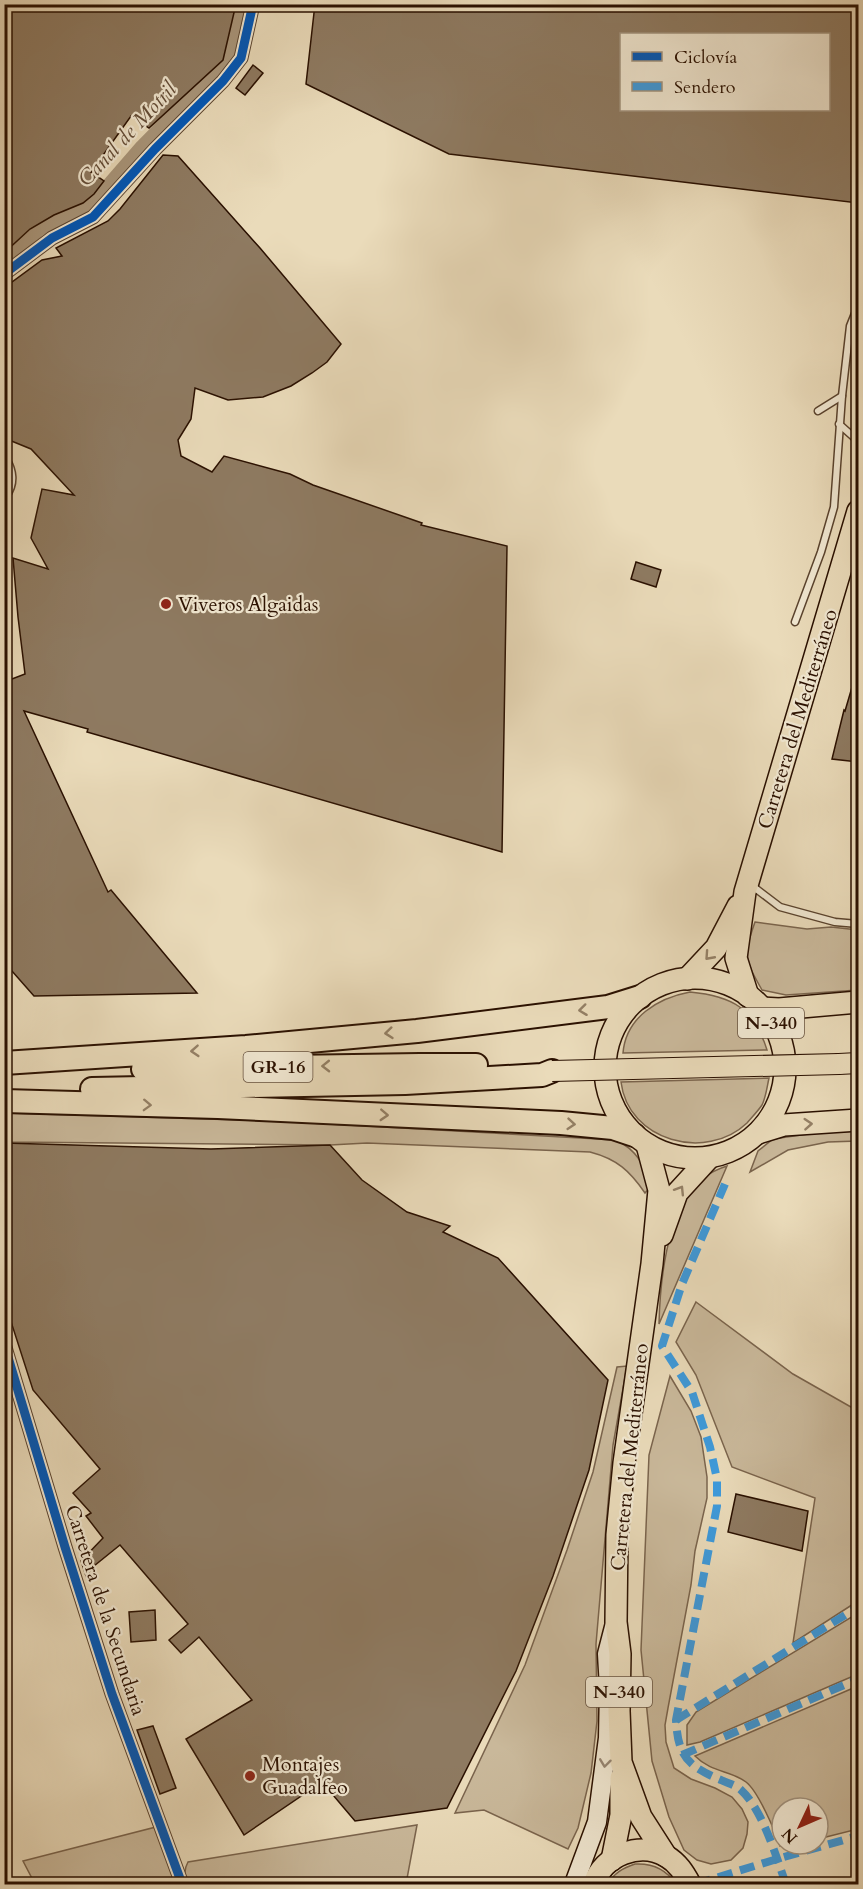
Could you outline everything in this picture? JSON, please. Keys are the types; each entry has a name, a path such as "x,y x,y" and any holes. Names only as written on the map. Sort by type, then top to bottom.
{"highway":[{"name":"Carretera del Mediterráneo","path":"754,1002 736,958 747,888 858,511"},
{"name":"Carretera del Mediterráneo","path":"687,979 716,948 747,888"},
{"name":"N-340","path":"687,979 708,979 729,985 754,1002 777,1031 784,1057 783,1085 774,1111 758,1133 735,1149 709,1158 688,1158 667,1154 641,1140 617,1115 607,1091 604,1064 609,1039 621,1016 639,997 662,984 687,979"},
{"path":"4,1063 246,1047 417,1031 608,1007 639,997"},
{"path":"754,1002 779,1009 858,1002"},
{"name":"GR-16","path":"4,1072 420,1065 542,1066 552,1071"},
{"name":"GR-16","path":"4,1091 405,1083 542,1075 552,1071"},
{"path":"4,1101 218,1107 561,1123 613,1128 641,1140"},
{"path":"758,1133 784,1125 858,1120"},
{"name":"Carretera del Mediterráneo","path":"641,1140 659,1190 652,1264 624,1463 617,1535 616,1622 620,1654 619,1711 621,1762 640,1817 666,1856"},
{"name":"Carretera del Mediterráneo","path":"652,1264 677,1193 709,1158"},
{"name":"N-340","path":"594,1883 603,1868 612,1860 621,1815 621,1762"},
{"path":"612,1860 624,1853 638,1850 652,1851 666,1856"},
{"name":"N-340","path":"666,1856 677,1864 690,1884"}],"main road":[{"name":"GR-16","path":"552,1071 849,1064"},
{"path":"574,1884 597,1822 608,1738 607,1654 616,1622"}],"street":[{"path":"4,274 52,238 93,217 155,149 228,76 241,58 253,4"},
{"path":"4,461 10,471 8,489 4,494"},
{"name":"Carretera de la Secundaria","path":"4,1344 112,1694 182,1884"}],"lane":[{"path":"795,622 821,552 834,507 842,396 850,326 858,306"},
{"path":"818,411 842,396"},
{"path":"840,424 858,441"},
{"path":"747,888 780,907 835,922 858,924"}],"shaded area":[{"path":"755,922 807,929 831,927 858,930 858,990 786,995 762,990 752,972 747,951"},
{"path":"690,992 718,997 739,1007 755,1024 767,1050 623,1053 625,1040 637,1019 656,1004"},
{"path":"769,1078 762,1105 747,1123 730,1135 711,1141 691,1143 671,1139 653,1131 638,1119 627,1102 621,1082"},
{"path":"5,1113 274,1121 616,1140 629,1148 639,1159 651,1186 645,1193 622,1167 608,1158 590,1152 367,1143 330,1145 5,1142"},
{"path":"858,1131 858,1141 828,1142 788,1150 750,1172 758,1151 773,1139 815,1133"},
{"path":"727,1166 659,1324 665,1258 679,1211 689,1191 698,1182"},
{"path":"696,1302 793,1374 858,1411 858,1601 793,1643 815,1498 732,1467 696,1375 676,1342"},
{"path":"627,1366 613,1445 596,1644 597,1721 591,1773 578,1828 568,1849 484,1810 455,1813 525,1665 593,1472 617,1367"},
{"path":"670,1376 691,1411 701,1437 707,1477 707,1498 695,1551 691,1585 665,1725 666,1742 674,1768 691,1779 732,1797 742,1809 748,1822 743,1848 731,1860 711,1864 697,1860 684,1850 669,1817 652,1761 641,1650 649,1455"},
{"path":"858,1613 858,1674 700,1742 687,1745 687,1725 696,1712"},
{"path":"858,1686 858,1829 830,1836 830,1796 770,1796 770,1822 756,1794 746,1782 708,1766 695,1756"},
{"path":"417,1825 406,1884 188,1884 185,1876 188,1862"},
{"path":"156,1827 175,1884 35,1884 23,1861"},
{"path":"635,1864 658,1868 668,1874 676,1884 608,1884 619,1871"}],"building":[{"path":"4,4 236,4 223,60 149,128 131,116 91,172 104,181 94,194 83,203 54,215 30,229 4,253"},
{"path":"315,4 858,4 858,203 449,154 306,84"},
{"path":"253,65 263,73 245,95 236,88"},
{"path":"163,155 178,156 341,344 327,362 312,373 291,386 263,397 228,400 195,388 191,419 178,440 181,456 212,472 224,456 290,474 313,485 422,523 421,525 507,546 502,852 87,732 88,729 24,711 108,892 111,890 197,993 34,996 4,962 4,682 25,674 13,558 48,569 31,538 42,489 74,495 31,449 4,438 4,288 42,260 62,256 56,248 108,221"},
{"path":"636,562 661,570 656,587 631,579"},
{"path":"855,677 858,678 858,762 832,759 844,710"},
{"path":"4,1143 211,1149 330,1145 362,1180 407,1212 450,1226 443,1232 498,1258 608,1380 589,1470 553,1576 516,1671 447,1808 355,1821 322,1782 244,1835 186,1739 252,1700 199,1637 181,1653 169,1640 188,1624 120,1545 94,1566 86,1576 81,1561 103,1538 86,1516 91,1513 73,1493 100,1469 33,1390 4,1300"},
{"path":"736,1494 808,1511 802,1551 728,1532"},
{"path":"155,1610 156,1640 131,1642 129,1612"},
{"path":"153,1726 176,1788 160,1794 137,1730"}],"waterway":[{"name":"Canal de Motril","path":"4,260 39,228 91,207 143,147 226,63 231,54 244,4"}],"marked path":[{"path":"725,1184 682,1284 662,1346 692,1392 710,1447 717,1479 717,1506 676,1720 677,1732 682,1751 692,1764 709,1775 739,1788 749,1799 768,1834 786,1884"},
{"path":"676,1720 858,1607"},
{"path":"682,1755 858,1679"},
{"path":"696,1884 858,1836"}],"cycle path":[{"path":"4,274 52,238 93,217 155,149 223,81 241,58 253,4"},
{"path":"4,1344 112,1694 182,1884"}],"place":[{"name":"Viveros Algaidas","path":"166,604"},
{"name":"Montajes Guadalfeo","path":"250,1776"}]}
